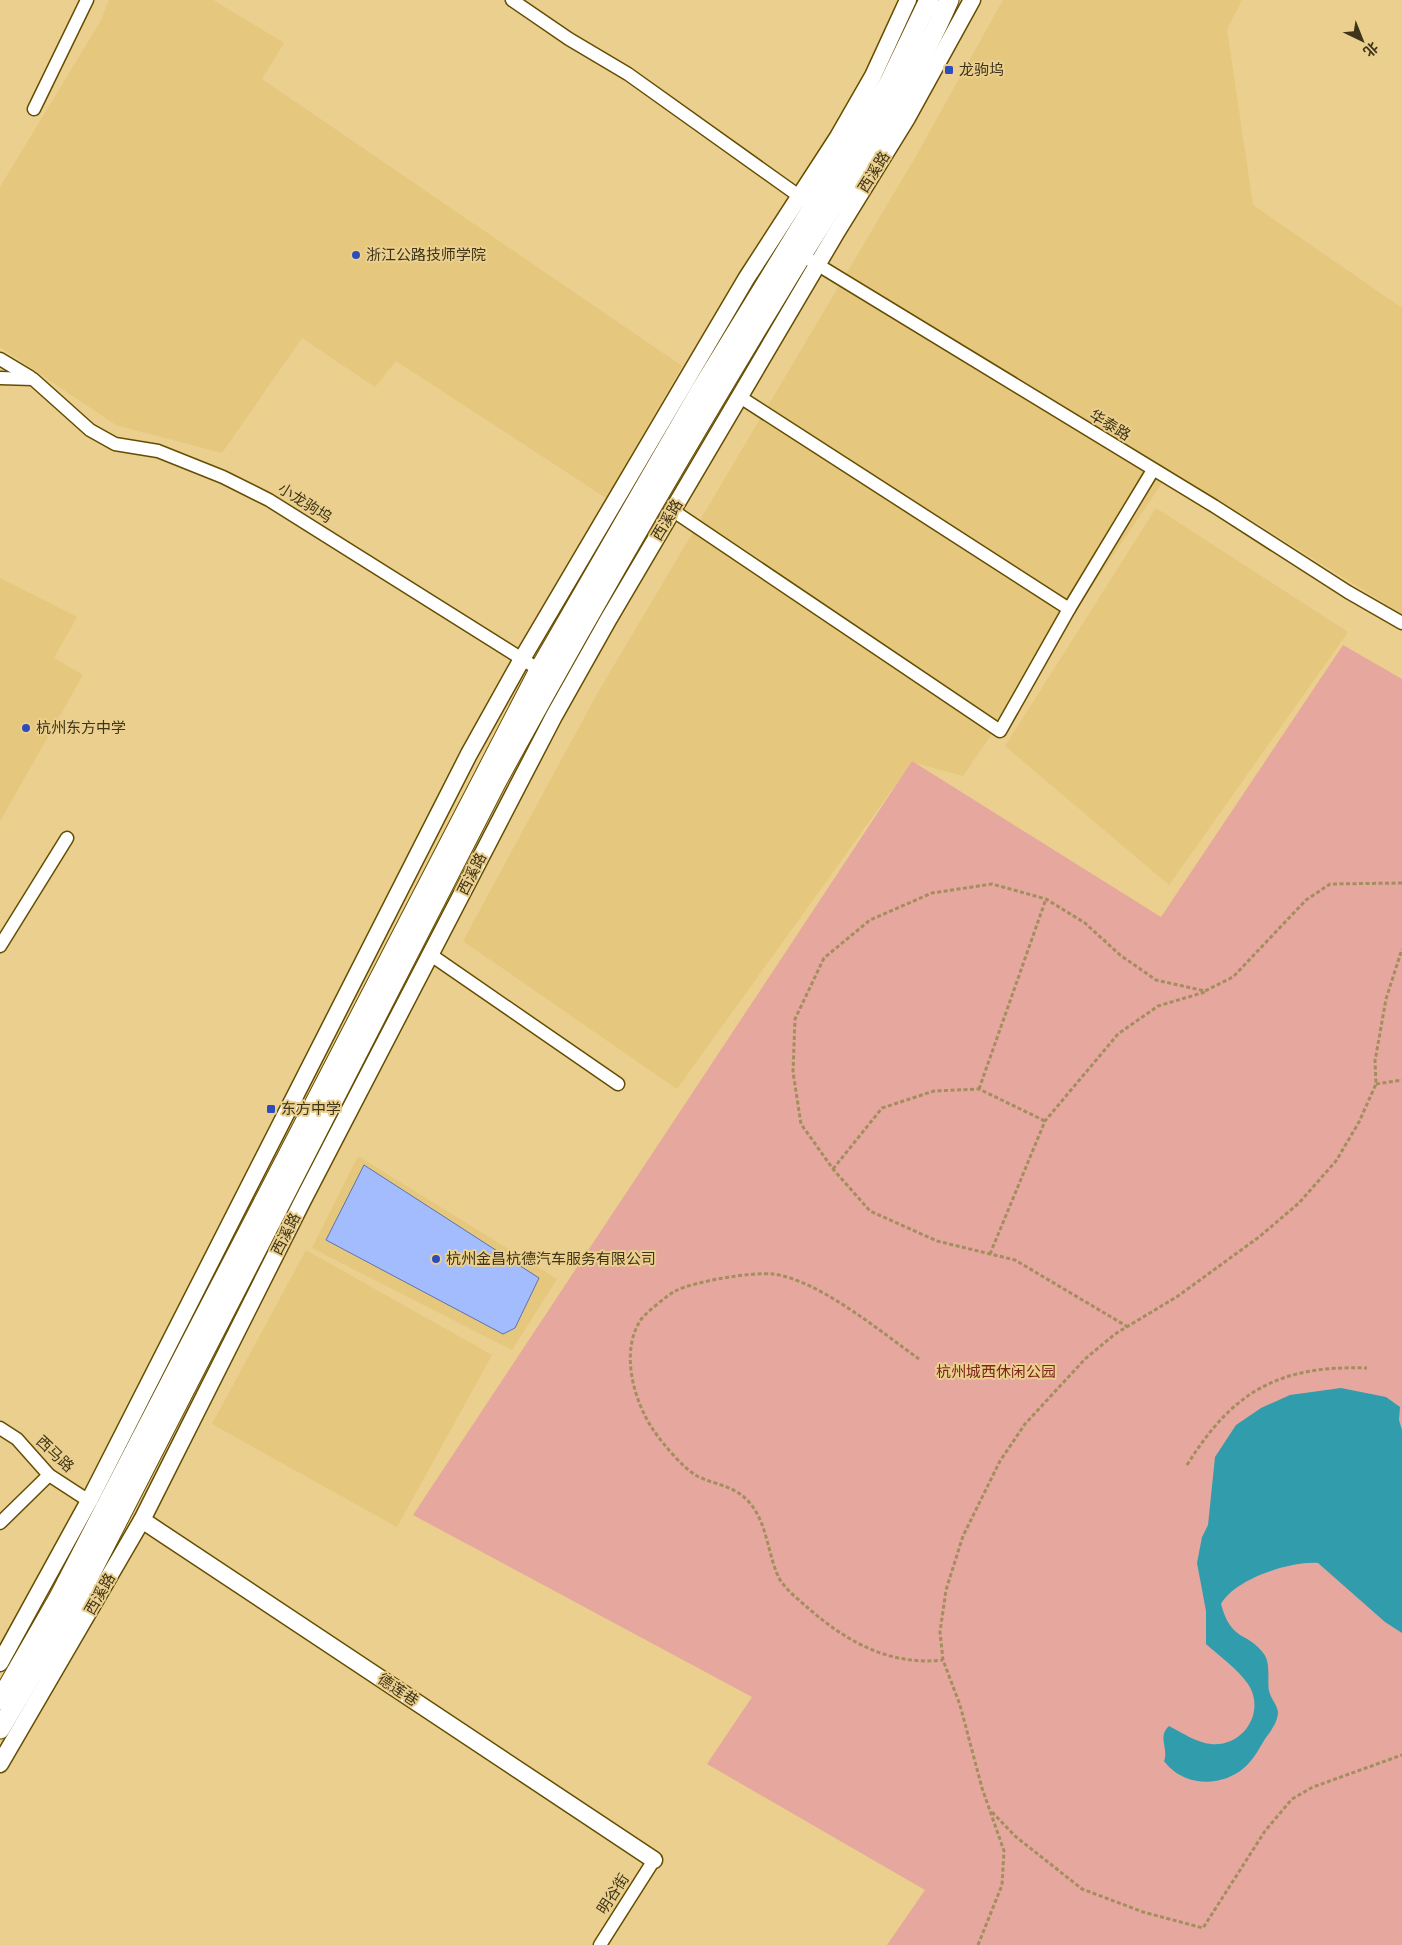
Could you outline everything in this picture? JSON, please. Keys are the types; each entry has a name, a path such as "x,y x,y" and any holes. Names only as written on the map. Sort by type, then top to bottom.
{"main road":[{"name":"西溪路","path":"0,1700 58,1599 546,674 699,392 806,201 889,83 940,2"},
{"name":"西溪路","path":"0,1729 78,1598 497,781 546,674 801,255 877,136 915,70 940,2"}],"street":[{"path":"34,109 86,0"},
{"path":"512,0 569,40 628,74 806,201"},
{"name":"西溪路","path":"0,1663 88,1501 469,754 522,659 746,279 806,201 873,76 908,0"},
{"name":"西溪路","path":"0,1764 142,1520 284,1237 554,716 672,510 817,265 907,118 972,0"},
{"name":"华泰路","path":"801,255 1214,506 1348,592 1402,623"},
{"name":"小龙驹坞","path":"0,359 33,379 90,430 107,440 115,444 158,451 223,477 269,500 546,674"},
{"path":"0,378 33,379"},
{"path":"740,397 1069,609"},
{"path":"672,510 1000,731 1069,609 1153,470"},
{"path":"0,946 67,838"},
{"path":"431,955 618,1084"},
{"name":"西马路","path":"0,1428 17,1439 49,1475 88,1501"},
{"path":"0,1523 49,1475"},
{"name":"德莲巷","path":"142,1520 654,1860"},
{"name":"明谷街","path":"600,1945 654,1860"}],"path":[{"path":"990,1254 1045,1121 1118,1034 1158,1006 1205,991 1233,977 1306,900 1330,884 1402,883"},
{"path":"1128,1326 1015,1260 937,1241 870,1211 833,1169 801,1124 792,1072 795,1020 824,958 870,920 932,893 992,884 1046,898 1085,923 1120,955 1156,980 1205,991"},
{"path":"979,1089 1046,898"},
{"path":"978,1945 1002,1885 1004,1851 990,1810 960,1705 943,1660 940,1632 946,1590 964,1536 1000,1461 1025,1424 1085,1359 1128,1326 1216,1269 1299,1202 1336,1161 1359,1122 1376,1084 1375,1060 1386,1000 1402,949"},
{"path":"1376,1084 1402,1080"},
{"path":"833,1169 882,1108 934,1091 979,1089 1045,1121"},
{"path":"920,1359 815,1288 773,1274 723,1277 675,1292 640,1320 631,1344 631,1368 639,1400 654,1430 674,1454 697,1476 726,1485 748,1500 763,1522 780,1580 799,1601 846,1638 870,1650 893,1658 920,1663 943,1660"},
{"path":"1187,1465 1220,1420 1261,1386 1277,1379 1311,1372 1367,1368"},
{"path":"990,1810 1015,1836 1082,1889 1143,1912 1203,1928 1265,1830 1292,1799 1313,1787 1402,1755"}],"shaded area":[{"name":"浙江公路技师学院","path":"109,0 213,0 284,43 262,79 682,366 606,498 396,361 375,387 302,338 222,453 116,425 0,347 0,187 100,22"},
{"path":"1003,0 1242,0 1227,30 1253,205 1402,308 1402,614 1171,470 963,776 912,762 677,1089 463,941 597,694 916,156"},
{"path":"1156,508 1348,632 1169,885 1005,746"},
{"name":"杭州东方中学","path":"0,578 77,617 54,658 83,675 0,821"},
{"name":"杭州金昌杭德汽车服务有限公司","path":"358,1156 557,1279 512,1350 312,1248"},
{"path":"306,1250 492,1355 397,1527 212,1424"}],"green space":[{"name":"杭州城西休闲公园","path":"1343,645 1402,679 1402,1945 887,1945 925,1890 707,1764 752,1697 413,1515 912,761 1161,917"}],"water":[{"path":"1341,1388 1386,1397 1400,1407 1399,1420 1402,1430 1402,1633 1385,1622 1318,1563 1293,1565 1264,1573 1238,1587 1221,1604 1230,1625 1240,1635 1258,1647 1266,1658 1269,1691 1278,1712 1277,1719 1253,1758 1236,1774 1225,1779 1203,1782 1181,1776 1164,1761 1163,1739 1169,1726 1200,1742 1211,1744 1223,1743 1233,1740 1242,1733 1249,1725 1253,1716 1253,1694 1248,1684 1233,1667 1206,1644 1206,1611 1197,1563 1202,1537 1208,1525 1215,1457 1236,1425 1261,1408 1290,1395"}],"building":[{"name":"杭州金昌杭德汽车服务有限公司","path":"364,1165 539,1278 515,1328 503,1334 326,1240"}],"place":[{"name":"龙驹坞","path":"949,70"},
{"name":"浙江公路技师学院","path":"356,255"},
{"name":"杭州东方中学","path":"26,728"},
{"name":"东方中学","path":"271,1109"},
{"name":"杭州金昌杭德汽车服务有限公司","path":"436,1259"}]}
